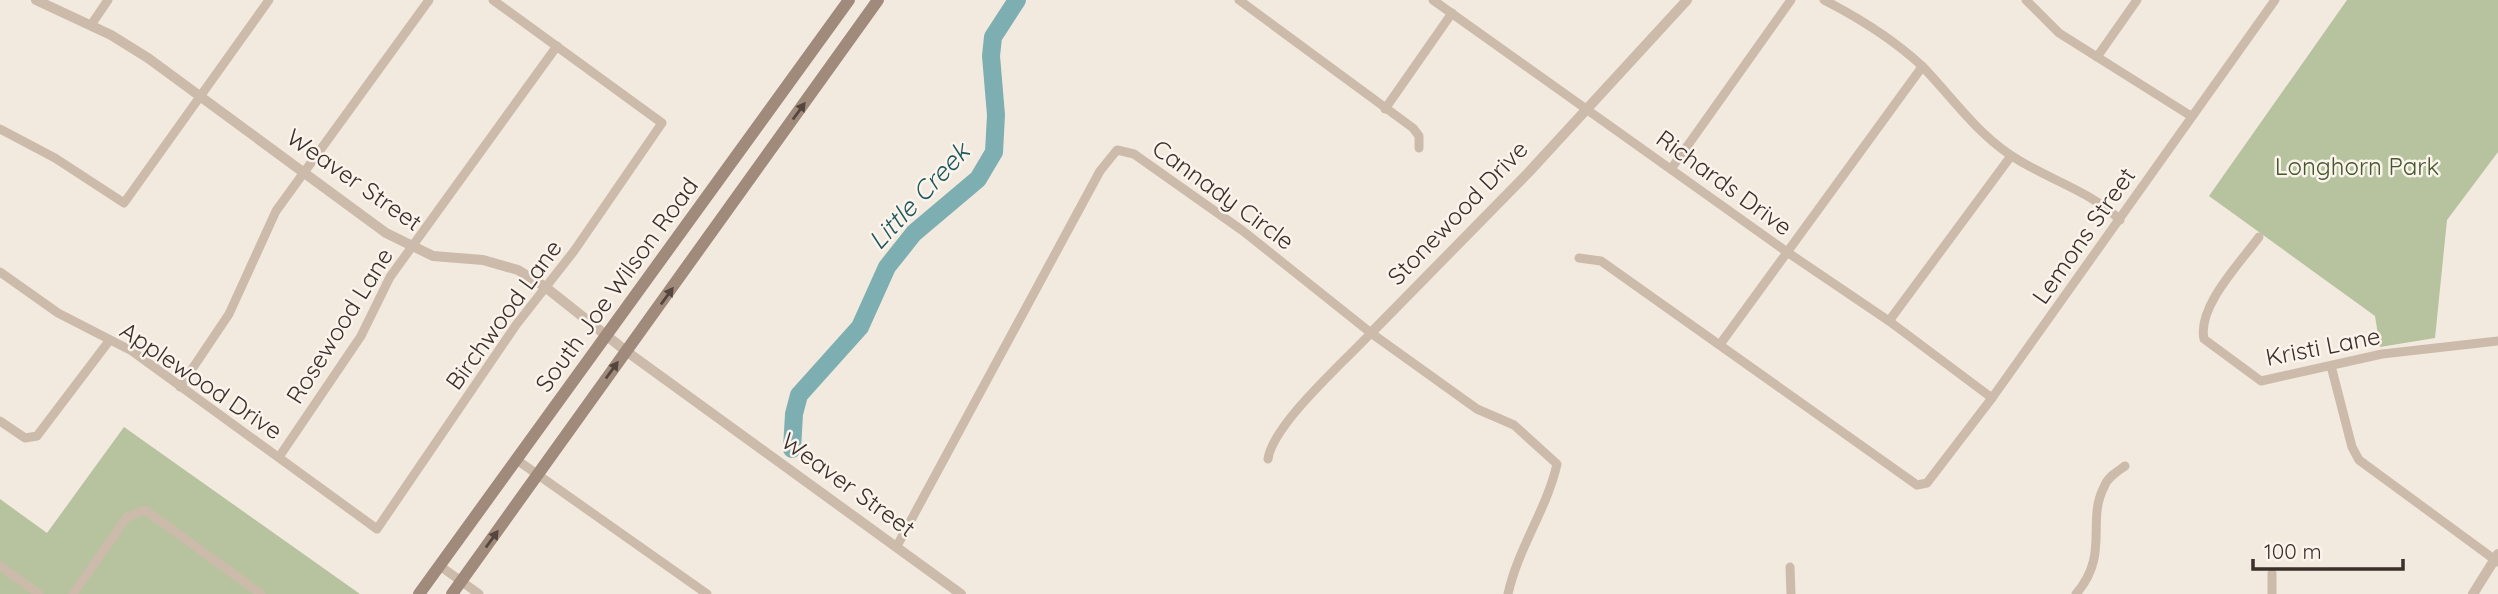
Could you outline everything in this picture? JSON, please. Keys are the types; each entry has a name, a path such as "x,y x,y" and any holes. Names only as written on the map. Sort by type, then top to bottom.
{"main road":[{"name":"South Joe Wilson Road","path":"419,594 849,0"},
{"name":"South Joe Wilson Road","path":"452,594 878,0"}],"street":[{"name":"Weaver Street","path":"36,0 91,25 148,58 386,233 433,256 483,260 518,270 544,286 626,351 961,594"},
{"path":"91,25 108,0"},
{"path":"0,129 55,158 124,203 269,0"},
{"path":"180,387 229,314 276,211 302,171 429,0"},
{"path":"493,0 557,46"},
{"path":"1239,0 1413,128 1419,136 1419,148"},
{"name":"Richards Drive","path":"1433,0 1787,252 1889,321 1993,398"},
{"name":"Stonewood Drive","path":"1268,459 1270,446 1284,425 1520,182 1687,0"},
{"path":"1671,169 1791,0"},
{"path":"1824,0 1891,40 1922,67 1968,119 2011,156 2086,194 2120,219"},
{"path":"2026,0 2059,33 2191,116"},
{"path":"2097,57 2137,0"},
{"name":"Lemons Street","path":"1721,343 1917,485 1927,483 1937,474 1993,398 2275,0"},
{"path":"1385,109 1452,13"},
{"name":"Birchwood Lane","path":"377,529 544,286 574,251 662,123 557,46"},
{"name":"Rosewood Lane","path":"279,457 361,335 390,277 557,46"},
{"path":"1579,258 1601,261 1721,343 1922,67"},
{"name":"Cannady Circle","path":"897,546 1100,171 1117,150 1134,154 1243,231 1371,333 1477,409 1514,425 1557,464 1536,521 1516,564 1508,594"},
{"path":"1889,321 2011,156"},
{"name":"Kristi Lane","path":"2259,237 2205,312 2201,327 2204,339 2261,381 2382,354 2498,341"},
{"name":"Applewood Drive","path":"0,272 58,313 131,351 377,529"},
{"path":"0,421 25,438 37,436 110,341"},
{"path":"2332,366 2352,447 2359,460 2497,559 2473,594"},
{"path":"517,460 707,594"},
{"path":"2076,594 2094,562 2099,538 2098,501 2106,482 2125,466"},
{"path":"73,594 127,517 145,510 261,594"},
{"path":"0,566 39,594"},
{"path":"440,566 479,594"},
{"path":"1790,566 1791,594"},
{"path":"2272,573 2272,594"}],"green space":[{"name":"Longhorn Park","path":"2347,0 2498,0 2498,152 2447,220 2435,338 2380,347 2375,316 2209,196"},
{"path":"124,427 360,594 0,594 0,499 47,533"}],"waterway":[{"name":"Little Creek","path":"792,449 794,414 799,395 860,327 887,267 914,233 978,179 994,152 996,115 991,56 993,37 1017,0"}]}
